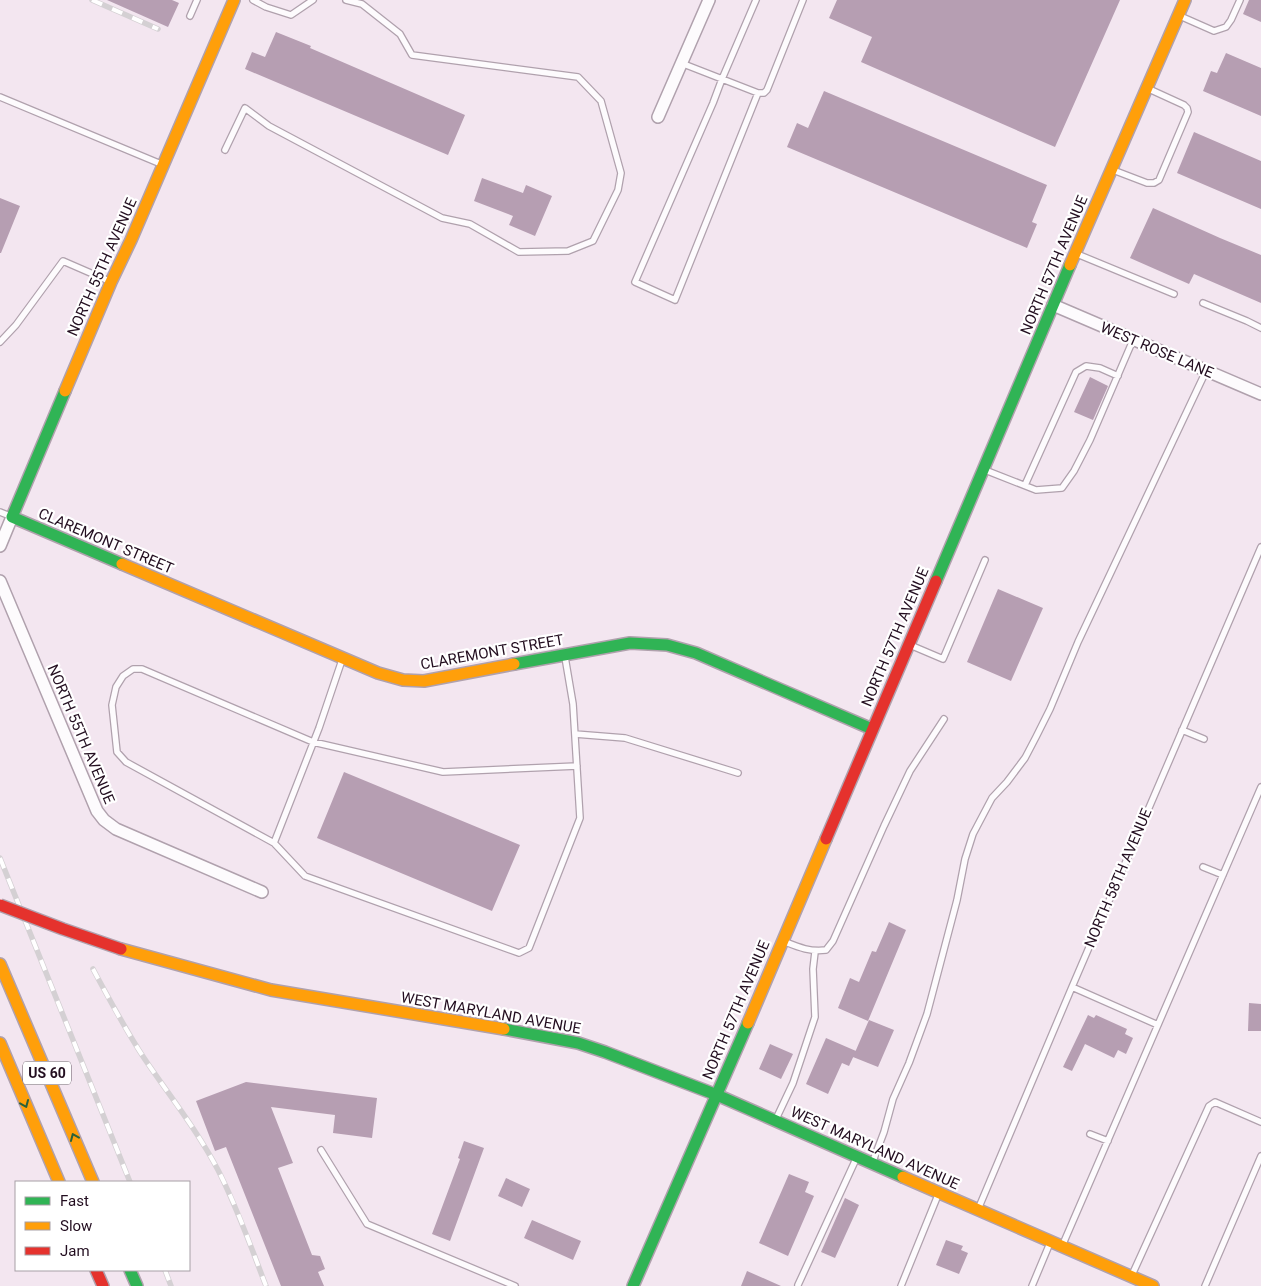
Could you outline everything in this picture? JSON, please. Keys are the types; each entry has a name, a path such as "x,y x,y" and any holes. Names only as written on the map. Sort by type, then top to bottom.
{"main road":[{"name":"NORTH 55TH AVENUE","path":"12,517 111,282 131,240 234,0"},
{"name":"NORTH 57TH AVENUE","path":"633,1286 1185,0"},
{"name":"CLAREMONT STREET","path":"12,517 342,658 378,673 403,680 424,680 630,643 667,645 696,653 872,729"},
{"name":"WEST MARYLAND AVENUE","path":"0,905 121,950 261,988 578,1043 632,1061 716,1095 1153,1286"},
{"name":"US 60","path":"0,964 93,1181"},
{"name":"US 60","path":"0,1043 59,1181"},
{"path":"96,1271 103,1286"},
{"path":"130,1271 137,1286"}],"street":[{"path":"658,117 708,0"},
{"name":"WEST ROSE LANE","path":"1053,305 1261,394"},
{"name":"NORTH 55TH AVENUE","path":"0,546 12,517"},
{"name":"NORTH 55TH AVENUE","path":"0,582 97,811 104,820 116,829 262,892"}],"lane":[{"path":"190,16 197,0"},
{"path":"253,0 266,7 291,15 313,0"},
{"path":"225,150 244,108 269,126 442,218 470,224 519,252 568,252 593,241 618,190 621,173 601,101 578,77 412,55 400,34 362,4 346,0"},
{"path":"756,0 722,79 714,103 635,282 675,300 758,93"},
{"path":"682,63 758,93 764,93 767,90 803,0"},
{"path":"1178,16 1214,31 1226,27 1240,0"},
{"path":"1111,170 1147,184 1154,183 1158,180 1177,138 1188,112 1187,108 1147,88"},
{"path":"0,97 163,165"},
{"path":"1075,253 1174,294"},
{"path":"0,342 16,325 64,261 111,282"},
{"path":"1203,303 1261,328"},
{"path":"983,469 1036,490 1062,488 1074,471 1090,440 1133,340"},
{"path":"1025,485 1076,372 1086,366 1100,368 1118,376"},
{"path":"872,1163 896,1092 927,1014 972,834 992,798 1025,758 1036,737 1078,642 1206,371"},
{"path":"0,512 12,517"},
{"name":"NORTH 58TH AVENUE","path":"978,1210 1261,547"},
{"path":"908,644 943,659 985,560"},
{"path":"565,655 573,704 577,766 580,818 529,948 519,953 305,876 274,843 126,762 117,752 112,705 116,687 123,676 133,669 142,669 313,742 443,772 577,766"},
{"path":"274,843 313,742 342,658"},
{"path":"782,940 815,952 826,950 833,942 910,771 944,719"},
{"path":"1182,730 1204,739"},
{"path":"575,734 625,738 738,773"},
{"path":"1062,1246 1261,787"},
{"path":"1203,866 1223,875"},
{"path":"776,1121 793,1083 815,1018 813,969 815,952"},
{"path":"1072,987 1158,1025"},
{"path":"1131,1276 1209,1106 1215,1102 1261,1122"},
{"path":"1090,1134 1108,1141"},
{"path":"321,1150 367,1224 515,1286"},
{"path":"1206,1286 1261,1156"},
{"path":"798,1285 857,1157"},
{"path":"901,1286 939,1193"},
{"path":"1032,1286 1050,1241"}],"building":[{"path":"107,0 172,0 179,3 168,27"},
{"path":"837,0 1120,0 1055,147 861,62 872,37 829,18"},
{"path":"1249,0 1261,0 1261,22 1243,14"},
{"path":"276,32 465,115 448,155 245,69 252,52 265,57"},
{"path":"1226,53 1261,68 1261,116 1203,91 1211,71 1217,73"},
{"path":"824,91 1047,185 1032,222 1037,224 1027,248 787,147 797,123 808,128"},
{"path":"1194,132 1261,161 1261,209 1177,173"},
{"path":"482,178 523,193 526,185 552,196 535,236 509,225 513,216 474,201"},
{"path":"0,198 20,206 1,253 0,253"},
{"path":"1153,208 1261,255 1261,303 1194,274 1189,284 1130,258"},
{"path":"1090,377 1108,386 1093,420 1074,412"},
{"path":"998,589 1043,608 1011,681 967,662"},
{"path":"344,772 520,845 492,911 317,838"},
{"path":"889,922 906,930 868,1021 838,1008 850,978 859,982 872,951 876,952"},
{"path":"1249,1003 1261,1004 1261,1031 1248,1031"},
{"path":"1088,1015 1094,1018 1096,1015 1127,1029 1125,1034 1133,1038 1126,1054 1118,1050 1114,1058 1085,1044 1072,1071 1063,1067"},
{"path":"869,1020 894,1030 878,1067 853,1057"},
{"path":"826,1038 856,1051 849,1066 842,1063 828,1094 806,1084"},
{"path":"770,1044 793,1054 781,1079 759,1069"},
{"path":"246,1082 377,1098 372,1138 333,1133 335,1115 271,1107 293,1163 278,1168 312,1255 320,1256 325,1269 318,1272 324,1286 281,1286 226,1147 215,1151 196,1101"},
{"path":"464,1141 484,1148 450,1241 432,1234 460,1159 458,1158"},
{"path":"789,1174 809,1182 805,1192 814,1196 788,1256 759,1243"},
{"path":"506,1178 530,1189 522,1207 498,1196"},
{"path":"845,1198 859,1205 835,1258 821,1252"},
{"path":"532,1220 581,1241 573,1260 524,1238"},
{"path":"946,1240 963,1246 961,1250 968,1253 959,1274 936,1265"},
{"path":"747,1271 781,1286 741,1286"}],"railway":[{"path":"92,0 158,29"},
{"path":"0,858 130,1181"},
{"path":"93,969 137,1047 210,1155 238,1213 266,1286"},
{"path":"165,1271 171,1286"}],"traffic: fast":[{"path":"936,581 1070,265"},
{"path":"65,391 12,517 122,564"},
{"path":"514,664 630,643 667,645 696,653 872,729"},
{"path":"633,1286 748,1023"},
{"path":"504,1029 578,1043 605,1052 717,1095 903,1177"},
{"path":"130,1271 137,1286"}],"traffic: slow":[{"path":"65,391 234,0"},
{"path":"1070,265 1185,0"},
{"path":"122,564 378,673 403,680 424,681 514,664"},
{"path":"748,1023 826,839"},
{"path":"121,949 271,990 504,1029"},
{"path":"0,964 93,1181"},
{"path":"0,1043 59,1181"},
{"path":"903,1177 1153,1286"}],"traffic: jam":[{"path":"826,839 936,581"},
{"path":"0,905 121,949"},
{"path":"96,1271 103,1286"}]}
